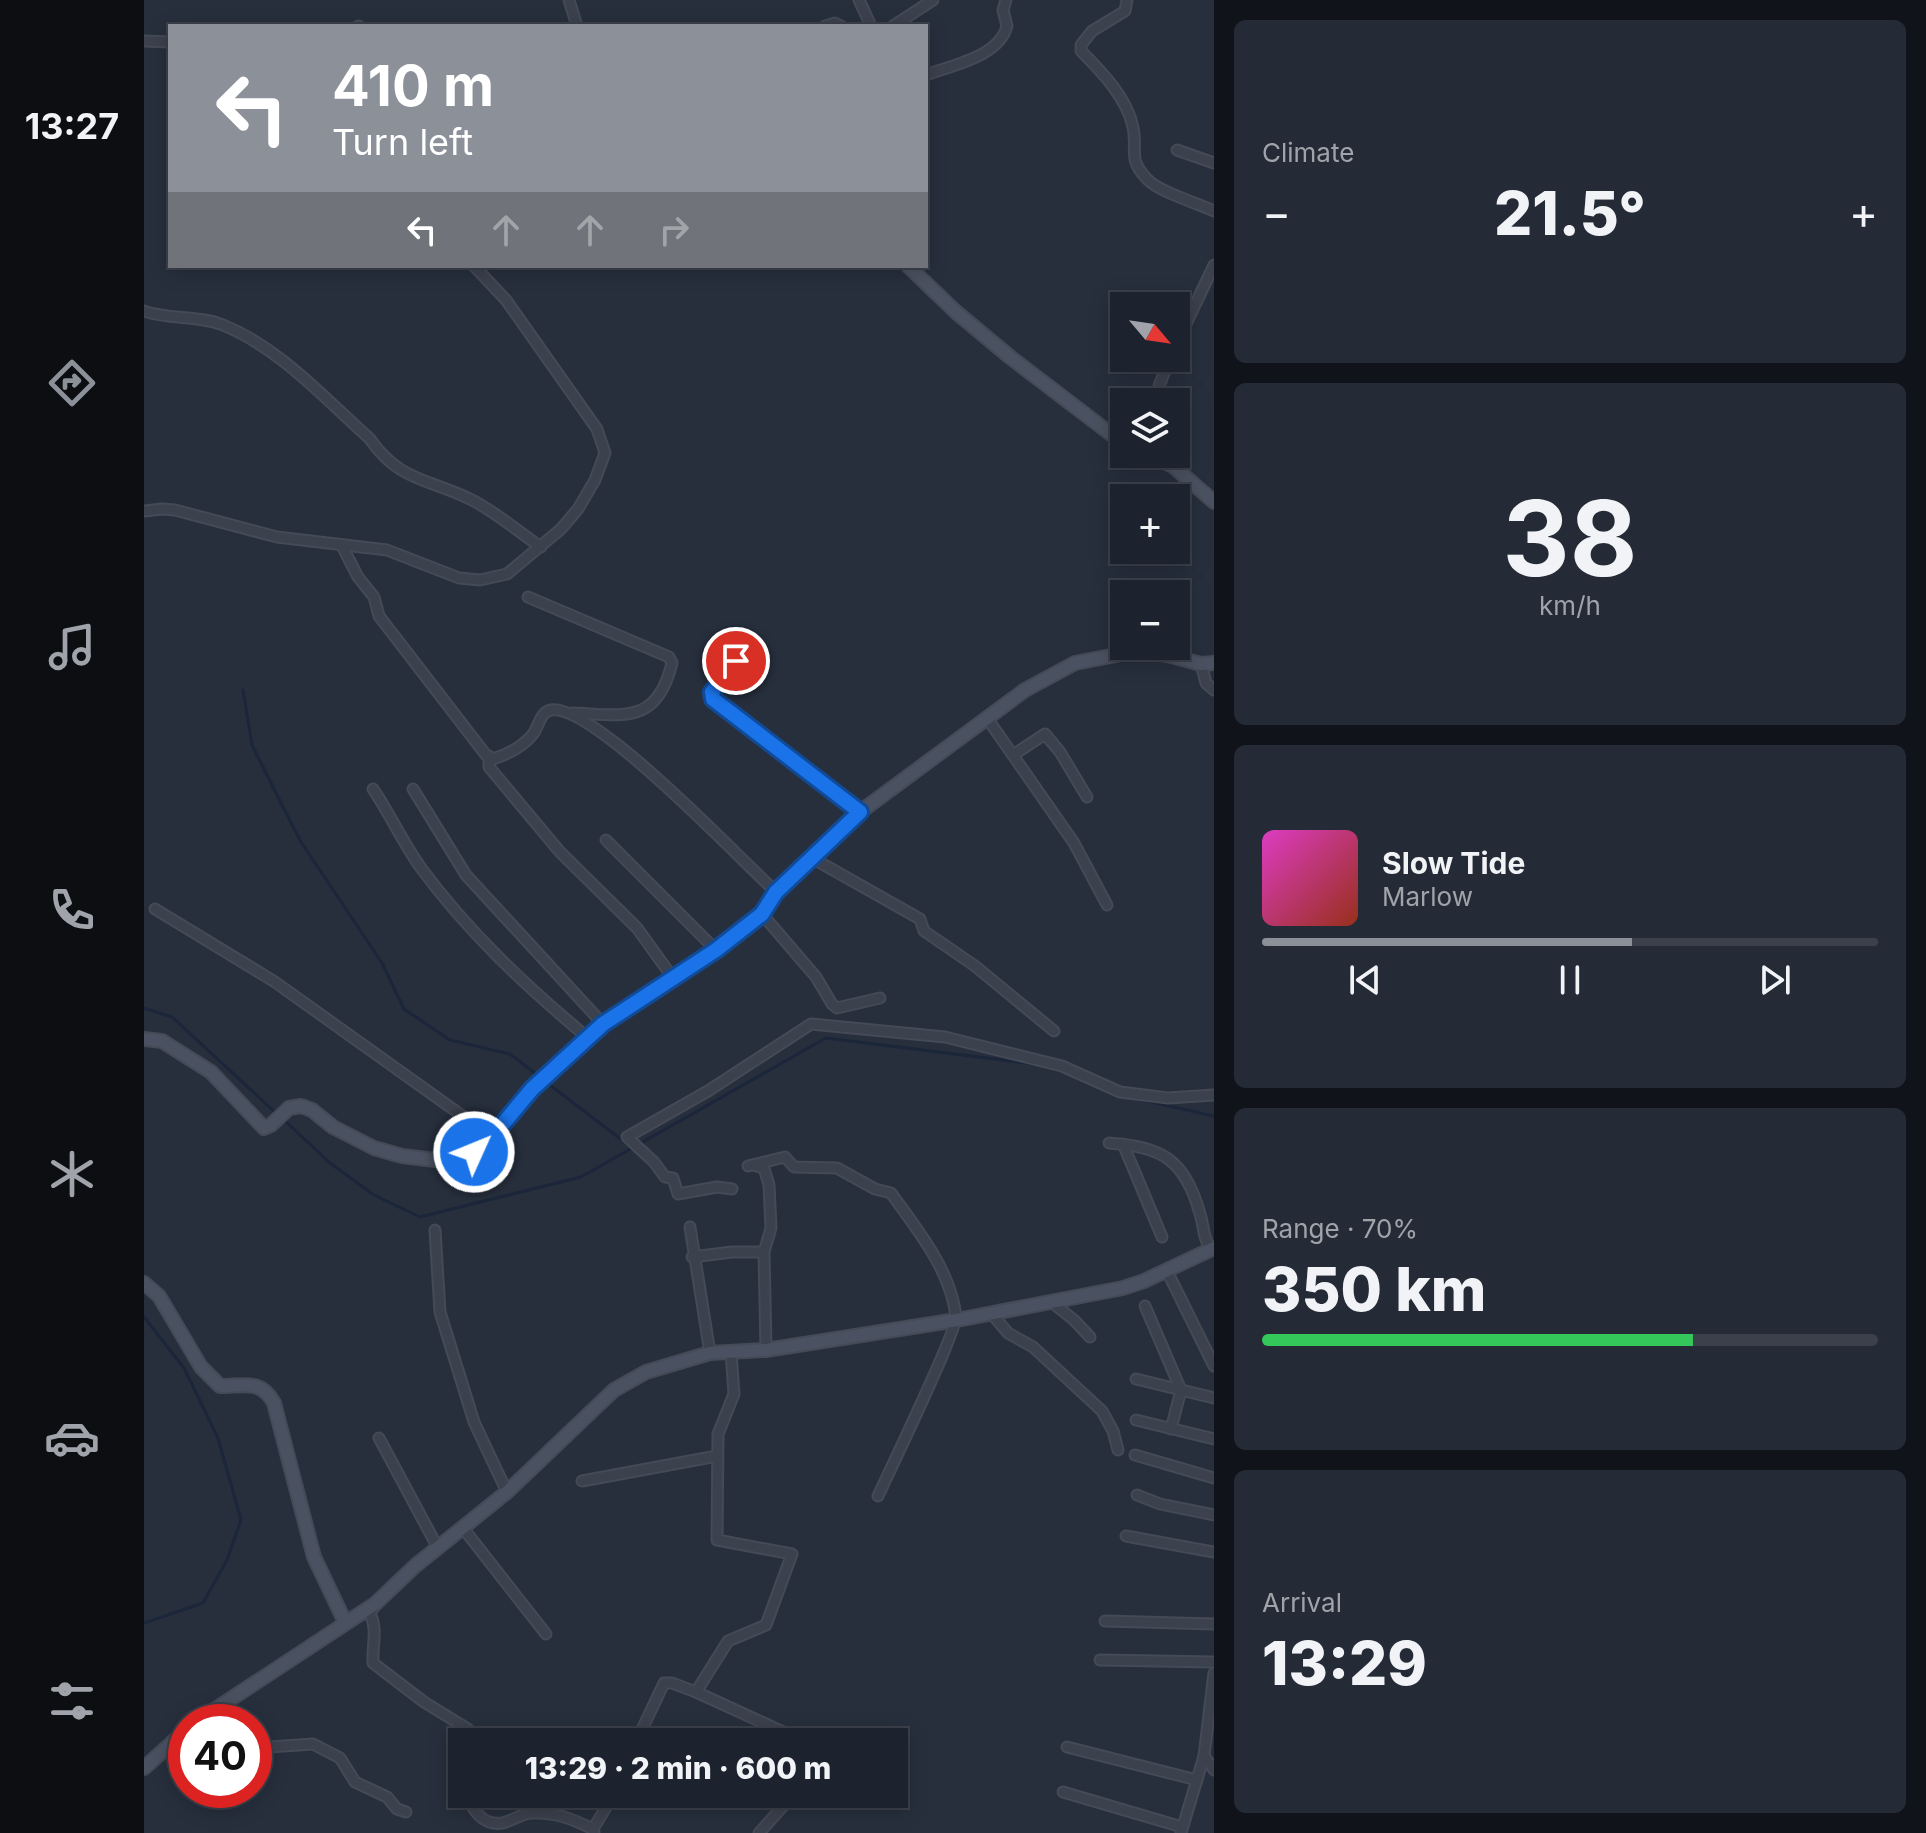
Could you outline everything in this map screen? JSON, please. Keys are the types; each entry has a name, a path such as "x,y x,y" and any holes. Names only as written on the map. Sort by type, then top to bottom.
{"street":[{"path":"569,0 576,24"},
{"path":"859,0 870,24"},
{"path":"896,24 933,0"},
{"path":"928,74 972,58 999,43 1007,26 1003,10 1006,0"},
{"path":"1127,0 1125,11 1092,31 1081,45 1081,51 1106,75 1126,109 1133,128 1133,161 1149,182 1214,211"},
{"path":"144,41 168,42"},
{"path":"1177,150 1214,163"},
{"path":"1190,316 1214,265"},
{"path":"144,511 175,510 277,537 387,550 459,578 480,580 507,574 541,547 578,509 595,480 605,453 597,429 506,300 476,268"},
{"path":"910,268 1010,357 1110,433"},
{"path":"144,311 212,321 266,348 370,439 383,458 405,473 471,499 541,547"},
{"path":"1175,468 1214,502"},
{"path":"342,546 353,570 374,597 379,616 474,742 493,759 510,753 531,737 546,712 551,710 639,714 650,706 672,663 669,657 528,597"},
{"path":"144,1039 162,1041 211,1072 264,1128 289,1108 301,1106 374,1148 426,1161 459,1159 474,1152 492,1137 543,1079 603,1024 716,950 762,914 776,892 860,812 1036,684 1075,663 1136,651 1208,664 1206,683 1214,690"},
{"path":"736,661 712,692 713,699 860,812"},
{"path":"570,713 621,745 776,892"},
{"path":"987,718 1074,843 1107,905"},
{"path":"1013,755 1045,734 1060,752 1087,797"},
{"path":"489,756 489,767 560,852 637,928 673,978"},
{"path":"373,789 419,865 462,919 523,983 588,1038"},
{"path":"413,789 466,875 603,1024"},
{"path":"606,840 716,950"},
{"path":"812,858 920,919 924,931 975,966 1054,1031"},
{"path":"155,909 275,982 492,1137"},
{"path":"762,914 816,977 837,1008 880,998"},
{"path":"732,1189 707,1188 678,1194 673,1178 665,1177 627,1137 708,1091 811,1024 945,1037 1062,1066 1120,1092 1168,1098 1214,1095"},
{"path":"223,1704 375,1604 507,1492 614,1390 646,1372 710,1353 766,1350 957,1320 1123,1288 1213,1249 1205,1238 1193,1195 1178,1167 1153,1149 1109,1143"},
{"path":"1123,1144 1162,1237"},
{"path":"766,1350 764,1252 771,1228 769,1185 764,1168 751,1165 785,1157 794,1167 837,1168 875,1189 891,1193 926,1242 947,1280 957,1320 878,1496"},
{"path":"690,1227 692,1257 710,1353"},
{"path":"435,1230 440,1312 474,1422 507,1492"},
{"path":"692,1257 764,1252"},
{"path":"1167,1271 1214,1366"},
{"path":"147,1290 159,1296 201,1367 220,1386 259,1386 266,1389 274,1403 314,1557 345,1622"},
{"path":"1050,1301 1090,1337"},
{"path":"1145,1306 1181,1390 1171,1429"},
{"path":"991,1313 1008,1333 1033,1347 1102,1411 1113,1431 1118,1450"},
{"path":"696,1692 728,1641 766,1625 792,1554 717,1540 718,1434 734,1394 731,1353"},
{"path":"1136,1379 1214,1398"},
{"path":"1136,1420 1214,1439"},
{"path":"379,1438 438,1548"},
{"path":"1135,1455 1214,1478"},
{"path":"582,1481 717,1456"},
{"path":"1137,1495 1160,1504 1214,1515"},
{"path":"463,1528 546,1634"},
{"path":"1126,1536 1214,1552"},
{"path":"375,1604 370,1614 375,1624 373,1663 424,1702 466,1728"},
{"path":"1105,1621 1214,1624"},
{"path":"1100,1660 1214,1662"},
{"path":"1063,1792 1182,1830 1204,1756 1214,1673"},
{"path":"643,1728 664,1683 696,1692 774,1728"},
{"path":"272,1747 313,1744 340,1758 355,1782 380,1793 397,1809 406,1812"},
{"path":"144,1768 168,1746"},
{"path":"1067,1747 1197,1780"},
{"path":"1204,1756 1214,1770"},
{"path":"472,1808 485,1821 501,1823 528,1812 562,1814 594,1831 606,1808"},
{"path":"759,1833 781,1808"}],"waterway":[{"path":"243,690 252,745 283,807 301,842 382,963 404,1009 450,1040 510,1054 540,1077"},
{"path":"144,1008 172,1017 277,1114"},
{"path":"283,1119 330,1163 374,1195 420,1217 581,1177 826,1038 1035,1064"},
{"path":"546,1082 631,1147"},
{"path":"1129,1097 1214,1116"},
{"path":"144,1317 184,1368 218,1438 241,1520 227,1560 203,1603 144,1623"}],"route":[{"path":"474,1152 492,1137 532,1089 603,1024 716,950 762,914 776,892 860,812 713,699 712,692 736,661"}]}
